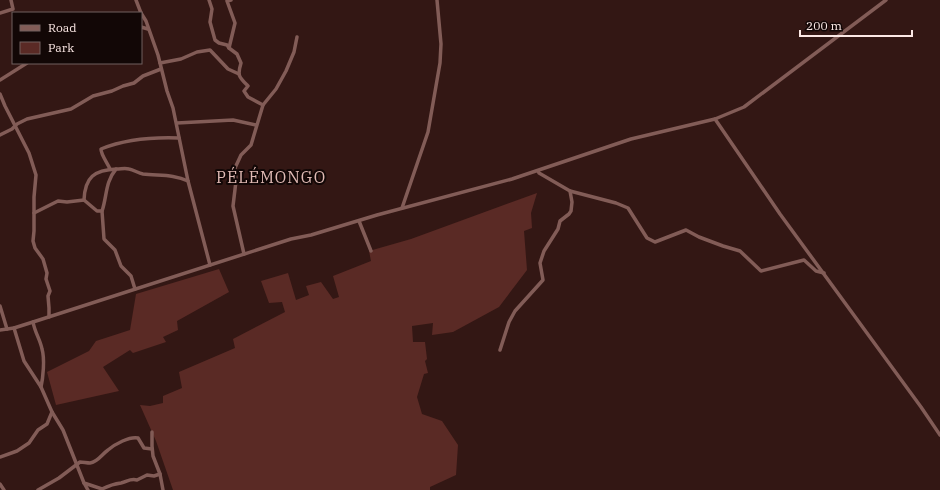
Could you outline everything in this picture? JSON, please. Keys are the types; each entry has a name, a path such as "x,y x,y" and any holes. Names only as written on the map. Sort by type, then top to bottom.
{"street":[{"path":"0,14 13,9 11,0"},
{"path":"136,0 141,12"},
{"path":"209,0 212,8 210,22 215,40 219,43 227,45 228,48 237,54 241,63 238,72 240,78 248,86 244,91 248,97 263,105"},
{"path":"228,0 235,23 228,48"},
{"path":"402,208 428,132 440,63 441,44 437,0"},
{"path":"0,330 14,328 291,239 311,235 402,208 538,171 631,139 715,119 744,107 886,0"},
{"path":"142,15 146,21 160,63 210,265"},
{"path":"142,27 148,28"},
{"path":"244,254 233,206 236,181 235,172 241,155 251,145 263,105 276,89 291,60 297,38"},
{"path":"160,63 181,59 197,52 210,50 228,69 239,74"},
{"path":"0,80 25,64"},
{"path":"0,135 27,119 71,109 93,96 134,83 143,76 161,69"},
{"path":"0,94 29,153 36,175 33,241 35,248 43,259 50,291 48,296 48,317"},
{"path":"715,119 780,214 940,435"},
{"path":"176,123 233,120 256,125"},
{"path":"110,169 101,153 101,149 116,143 145,138 179,138"},
{"path":"84,200 84,191 87,182 94,174 101,170 127,168 142,174 155,174 166,177 176,176 188,181"},
{"path":"116,169 111,175 105,192 105,204 102,211 104,239 115,250 121,266 131,276 135,289"},
{"path":"538,171 570,191 616,203 628,208 647,238 655,242 686,230 699,237 740,251 761,271 804,260 816,270 824,273"},
{"path":"500,350 509,322 515,311 543,280 540,263 560,221 569,214 572,208 570,191"},
{"path":"34,213 58,201 67,202 84,200 97,211 102,211"},
{"path":"359,221 371,251"},
{"path":"0,306 7,329"},
{"path":"33,322 35,332 43,351 44,370 41,387"},
{"path":"14,328 24,361 41,387 52,412 63,430 76,465 88,490"},
{"path":"0,457 17,451 29,443 38,430 47,424 52,412"},
{"path":"152,432 152,450 160,474 163,490"},
{"path":"38,490 59,478 80,462 90,463 100,458 108,450 135,437 138,438 144,448 152,450"},
{"path":"84,483 102,489 117,482 122,483 132,479 137,480 147,476 160,474"},
{"path":"0,484 4,490"}],"green space":[{"path":"537,193 531,213 532,228 524,231 527,270 499,307 453,332 432,335 433,323 412,326 413,342 425,342 427,359 425,361 428,373 424,374 417,397 422,414 442,421 458,445 456,475 430,487 430,490 173,490 156,441 140,405 150,406 163,403 163,396 182,388 179,372 235,348 233,339 285,312 282,302 269,303 261,281 288,273 296,300 309,295 306,286 321,282 333,299 339,297 333,276 371,261 369,251 411,239"},
{"path":"219,269 229,292 177,321 178,330 163,337 166,342 133,353 130,350 103,367 119,391 56,405 47,372 89,351 96,341 130,330 136,294"}],"district":[{"name":"PÉLÉMONGO","path":"271,177"}]}
